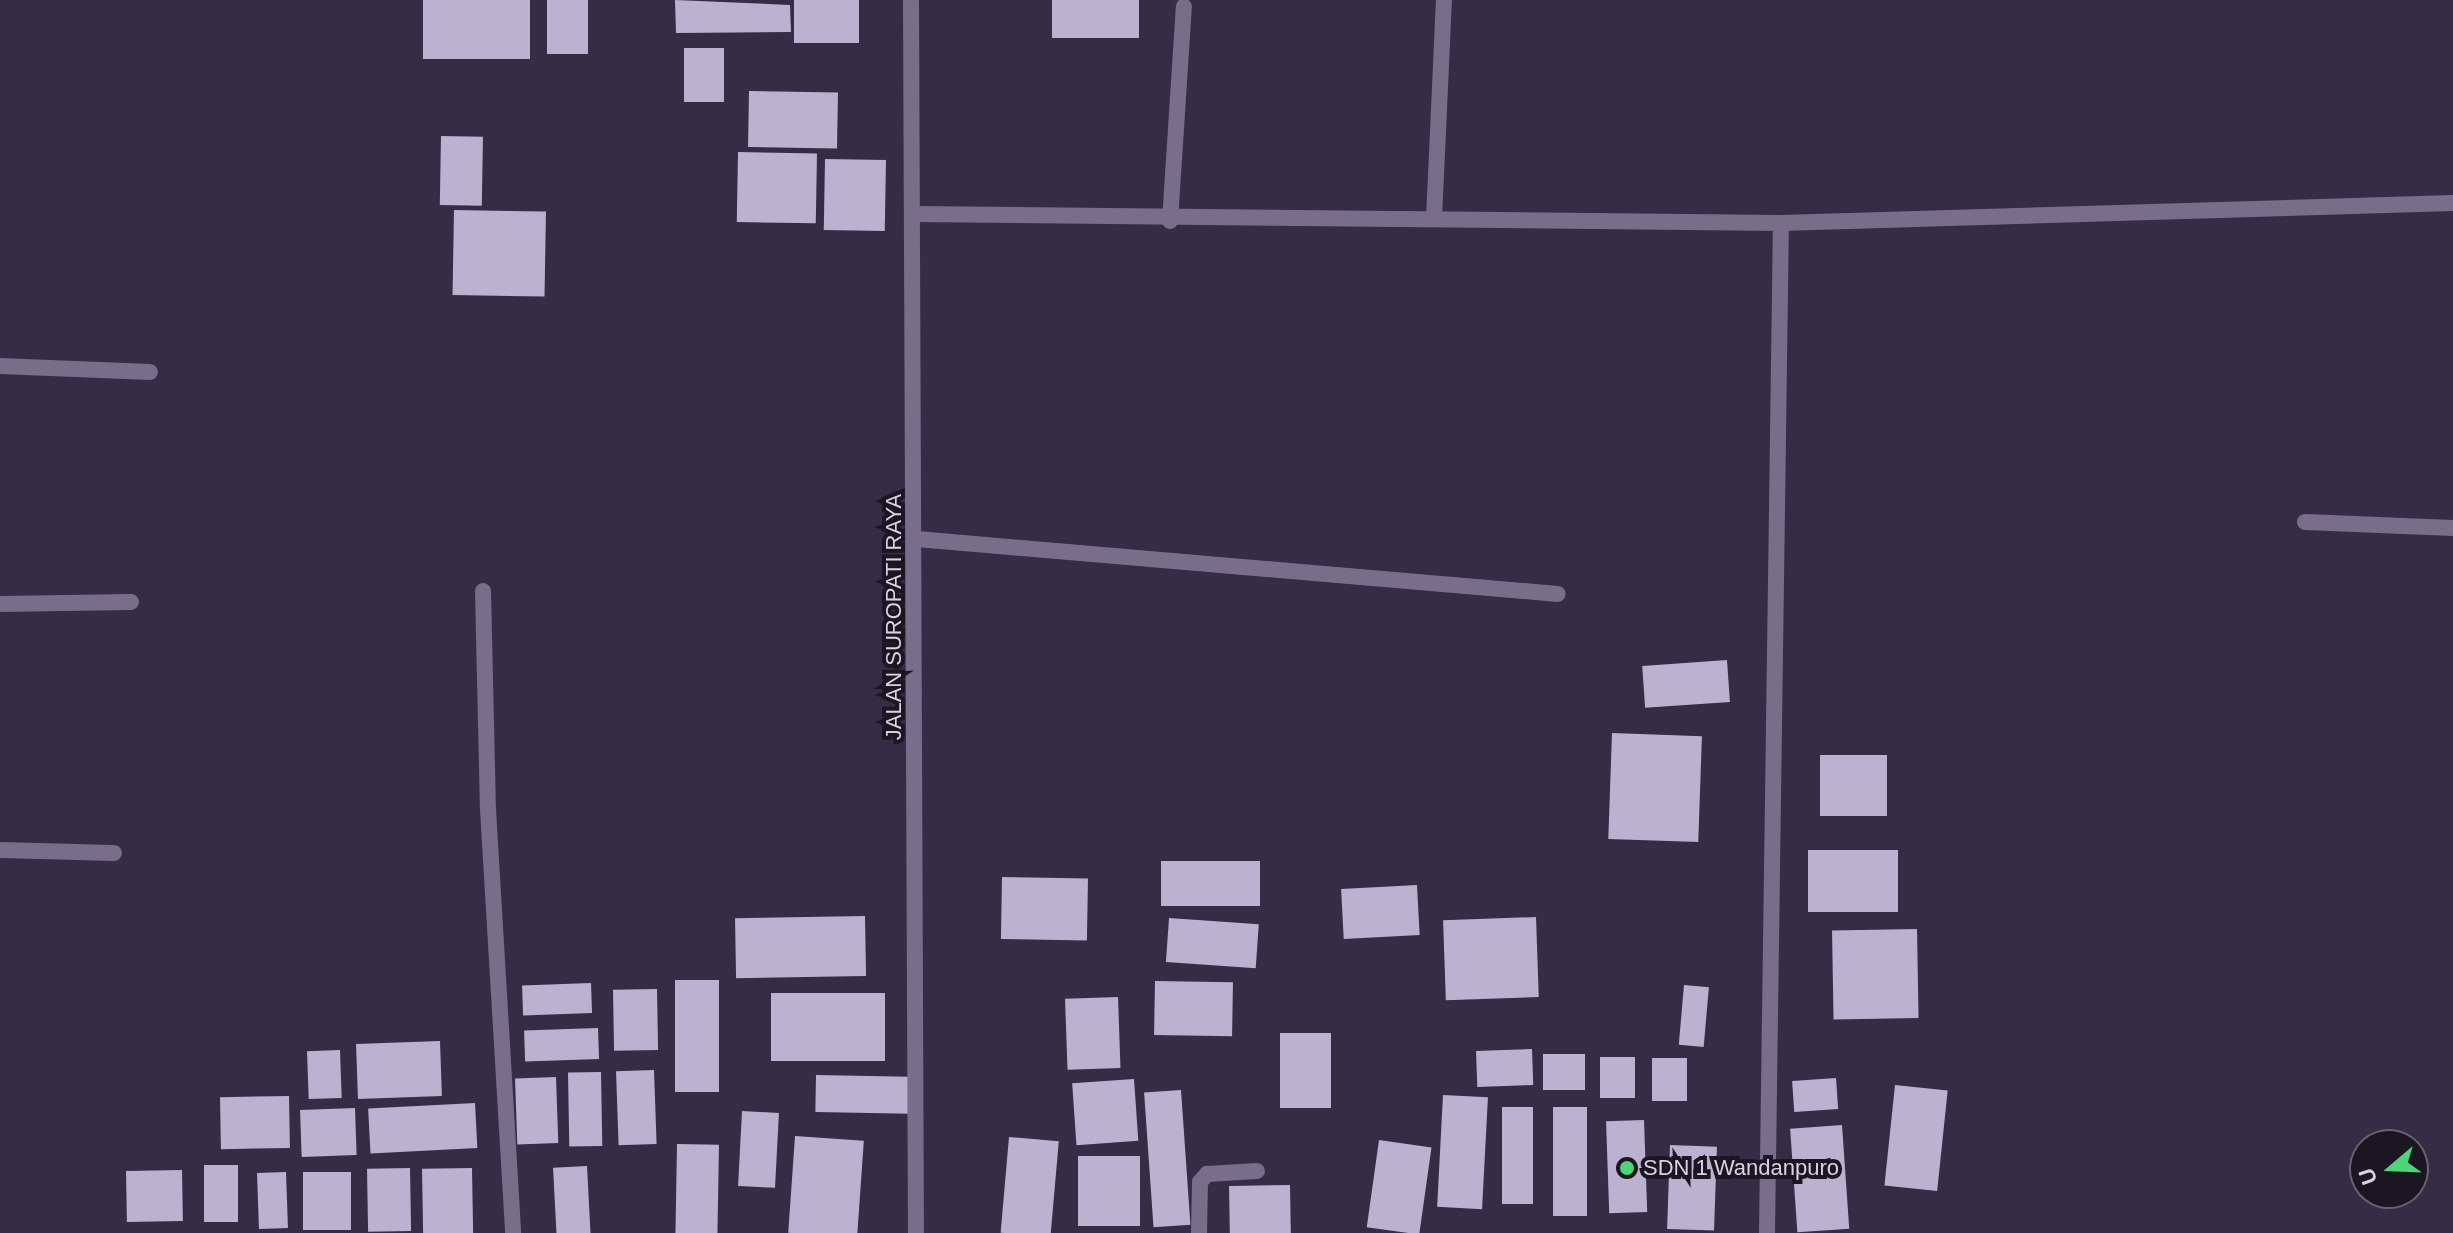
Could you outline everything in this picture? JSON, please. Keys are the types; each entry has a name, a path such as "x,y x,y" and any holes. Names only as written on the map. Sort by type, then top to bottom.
{"street":[{"name":"JALAN SUROPATI RAYA","path":"911,0 917,539 916,1233"},
{"path":"1434,219 1444,0"},
{"path":"1170,221 1184,6"},
{"path":"913,214 1170,221 1434,219 1781,223 2453,203"},
{"path":"1767,1233 1781,223"},
{"path":"0,366 150,372"},
{"path":"2305,522 2453,528"},
{"path":"917,539 1558,594"},
{"path":"483,591 488,809 513,1233"},
{"path":"0,604 131,602"},
{"path":"0,850 114,853"},
{"path":"1199,1233 1200,1182 1207,1174 1257,1171"}],"building":[{"path":"423,0 530,0 530,59 423,59"},
{"path":"547,0 588,0 588,54 547,54"},
{"path":"675,0 790,5 791,32 676,33"},
{"path":"794,0 859,0 859,43 794,43"},
{"path":"1052,0 1139,0 1139,38 1052,38"},
{"path":"684,48 724,48 724,102 684,102"},
{"path":"749,91 838,93 837,149 748,147"},
{"path":"441,136 483,137 482,206 440,205"},
{"path":"738,152 817,153 816,223 737,222"},
{"path":"825,159 886,160 885,231 824,230"},
{"path":"454,210 546,212 545,297 453,295"},
{"path":"1727,660 1730,702 1645,708 1642,666"},
{"path":"1612,733 1702,736 1698,842 1608,839"},
{"path":"1820,755 1887,755 1887,816 1820,816"},
{"path":"1808,850 1898,850 1898,912 1808,912"},
{"path":"1161,861 1260,861 1260,906 1161,906"},
{"path":"1002,877 1088,879 1087,940 1001,939"},
{"path":"1417,885 1420,935 1344,939 1341,889"},
{"path":"865,916 866,976 736,978 735,918"},
{"path":"1536,917 1539,997 1446,1000 1443,920"},
{"path":"1169,918 1259,924 1256,968 1166,962"},
{"path":"1917,929 1919,1018 1834,1019 1832,930"},
{"path":"675,980 719,980 719,1092 675,1092"},
{"path":"1155,981 1233,982 1232,1036 1154,1035"},
{"path":"591,983 592,1013 523,1015 522,985"},
{"path":"1684,985 1709,987 1704,1047 1679,1045"},
{"path":"657,989 658,1050 614,1051 613,990"},
{"path":"771,993 885,993 885,1061 771,1061"},
{"path":"1118,997 1120,1068 1068,1070 1065,999"},
{"path":"598,1028 599,1059 525,1062 524,1031"},
{"path":"1280,1033 1331,1033 1331,1108 1280,1108"},
{"path":"440,1041 442,1096 358,1099 356,1044"},
{"path":"1532,1049 1533,1085 1477,1087 1476,1051"},
{"path":"340,1050 342,1098 309,1099 307,1051"},
{"path":"1543,1054 1585,1054 1585,1090 1543,1090"},
{"path":"1600,1057 1635,1057 1635,1098 1600,1098"},
{"path":"1652,1058 1687,1058 1687,1101 1652,1101"},
{"path":"654,1070 657,1144 619,1145 616,1071"},
{"path":"601,1072 602,1146 569,1147 568,1073"},
{"path":"816,1075 910,1077 909,1114 815,1112"},
{"path":"556,1077 558,1143 517,1144 515,1078"},
{"path":"1836,1078 1838,1109 1794,1112 1792,1081"},
{"path":"1134,1079 1138,1141 1076,1145 1072,1083"},
{"path":"1895,1085 1948,1091 1937,1191 1884,1185"},
{"path":"1181,1090 1190,1225 1154,1227 1144,1093"},
{"path":"1443,1095 1488,1097 1482,1209 1437,1207"},
{"path":"289,1096 290,1148 221,1149 220,1097"},
{"path":"475,1103 477,1148 371,1154 368,1109"},
{"path":"1502,1107 1533,1107 1533,1204 1502,1204"},
{"path":"1553,1107 1587,1107 1587,1216 1553,1216"},
{"path":"355,1108 357,1155 302,1157 300,1110"},
{"path":"742,1111 779,1113 775,1188 738,1186"},
{"name":"SDN 1 Wandanpuro","path":"1644,1120 1647,1212 1609,1213 1606,1121"},
{"path":"1842,1125 1849,1229 1797,1232 1790,1129"},
{"path":"795,1136 864,1141 857,1233 788,1233"},
{"path":"1009,1137 1059,1141 1051,1233 1001,1233"},
{"path":"1379,1140 1431,1147 1419,1233 1367,1227"},
{"path":"677,1144 719,1145 717,1233 675,1233"},
{"path":"1670,1145 1717,1147 1714,1231 1667,1229"},
{"path":"1078,1156 1140,1156 1140,1226 1078,1226"},
{"path":"204,1165 238,1165 238,1222 204,1222"},
{"path":"587,1166 591,1233 556,1233 553,1168"},
{"path":"410,1168 411,1231 368,1232 367,1169"},
{"path":"472,1168 473,1233 423,1233 422,1169"},
{"path":"182,1170 183,1221 127,1222 126,1171"},
{"path":"286,1172 288,1228 259,1229 257,1173"},
{"path":"303,1172 351,1172 351,1230 303,1230"},
{"path":"1290,1185 1291,1233 1230,1233 1229,1186"}],"place":[{"name":"SDN 1 Wandanpuro","path":"1627,1168"}]}
